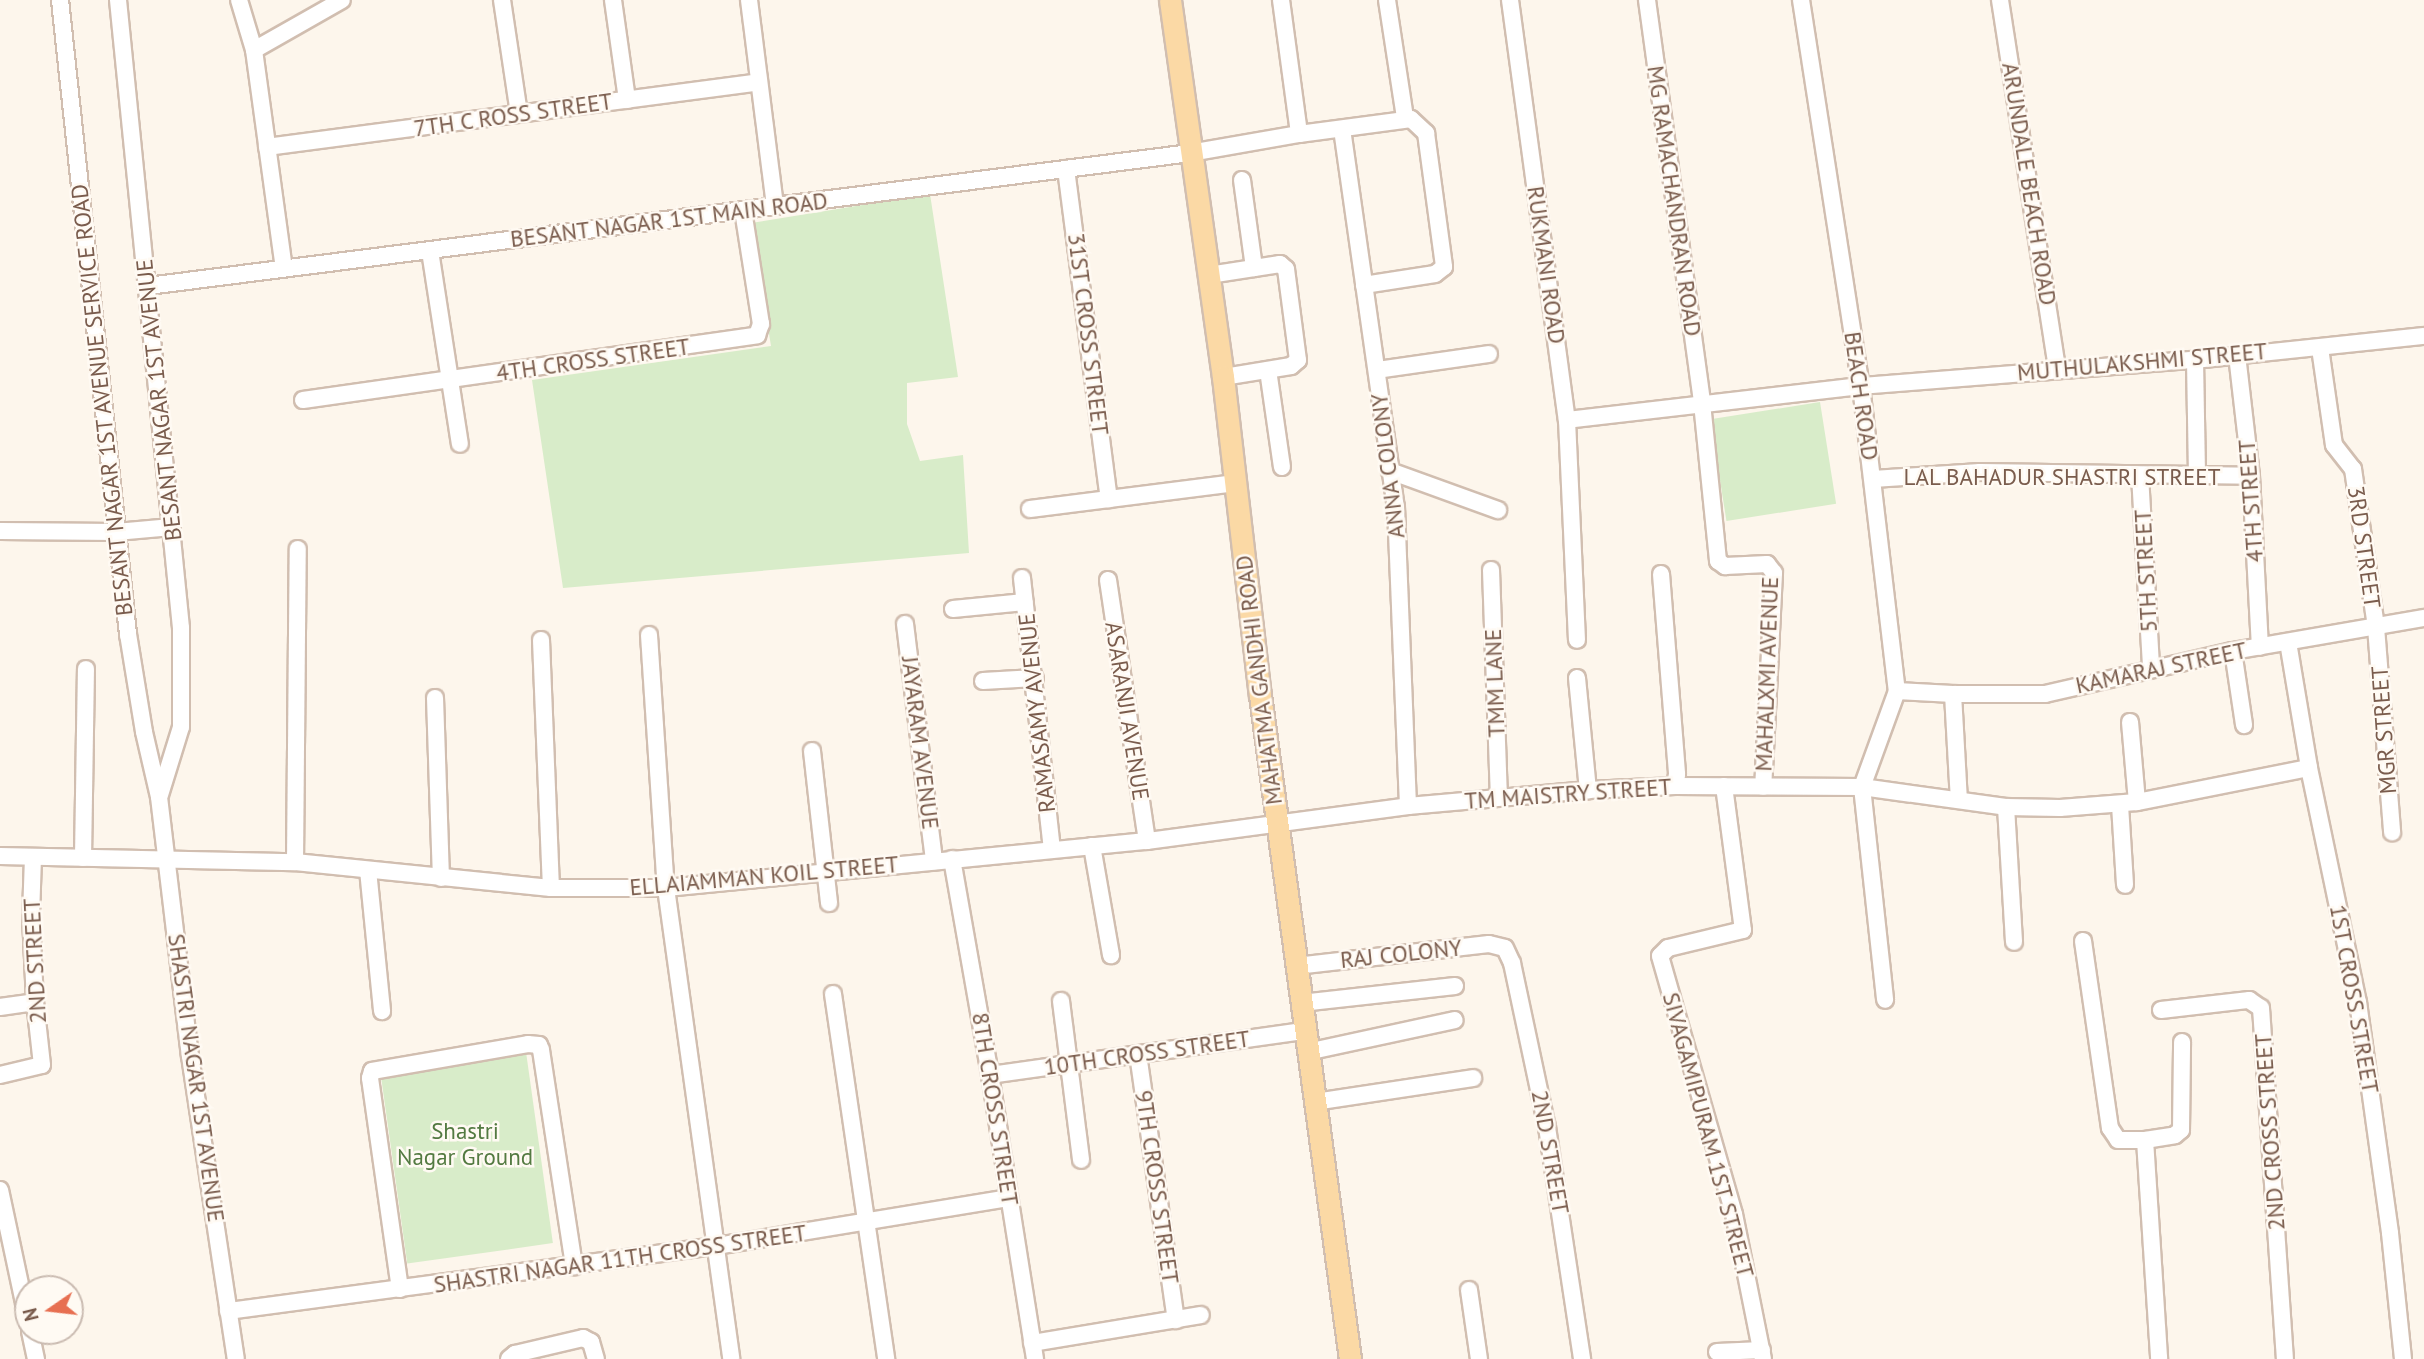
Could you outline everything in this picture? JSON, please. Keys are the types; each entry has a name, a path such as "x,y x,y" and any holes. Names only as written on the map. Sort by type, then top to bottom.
{"main road":[{"name":"MAHATMA GANDHI ROAD","path":"1170,0 1223,377 1276,824 1350,1359"}],"street":[{"name":"BESANT NAGAR 1ST AVENUE SERVICE ROAD","path":"60,0 128,634 144,732 159,797"},
{"name":"BESANT NAGAR 1ST AVENUE","path":"118,0 173,527 181,628 181,727 159,797"},
{"path":"239,0 254,50 284,268"},
{"path":"254,50 342,0"},
{"path":"502,0 519,114"},
{"path":"613,0 627,100"},
{"path":"749,0 775,206"},
{"path":"1281,0 1299,134"},
{"path":"1364,285 1435,274 1444,267 1426,133 1422,126 1405,118 1387,0"},
{"name":"RUKMANI ROAD","path":"1510,0 1567,420 1577,640"},
{"name":"MG RAMACHANDRAN ROAD","path":"1647,0 1702,403"},
{"name":"BEACH ROAD","path":"1801,0 1861,386 1897,691 1862,787"},
{"name":"ARUNDALE BEACH ROAD","path":"2000,0 2057,369"},
{"name":"7TH C ROSS STREET","path":"267,147 759,82"},
{"name":"BESANT NAGAR 1ST MAIN ROAD","path":"148,286 1190,153 1405,118"},
{"name":"ANNA COLONY","path":"1342,129 1396,507 1408,806"},
{"name":"31ST CROSS STREET","path":"1066,169 1109,499"},
{"path":"1242,180 1254,268"},
{"name":"4TH CROSS STREET","path":"303,400 757,335 761,324 743,210"},
{"path":"430,251 460,444"},
{"path":"1209,275 1280,264 1286,267 1295,331 1296,362 1268,370 1223,377"},
{"name":"MUTHULAKSHMI STREET","path":"1567,420 1861,386 2195,360 2424,336"},
{"name":"3RD STREET","path":"2320,348 2334,444 2353,469 2376,627"},
{"path":"1377,370 1489,354"},
{"name":"4TH STREET","path":"2237,355 2251,476 2260,647"},
{"path":"2195,360 2197,477"},
{"path":"1268,370 1282,467"},
{"name":"MAHALXMI AVENUE","path":"1702,403 1718,561 1725,566 1767,564 1774,573 1763,787"},
{"path":"1390,471 1498,510"},
{"name":"LAL BAHADUR SHASTRI STREET","path":"1873,479 1980,472 2251,476"},
{"name":"5TH STREET","path":"2140,475 2151,667"},
{"path":"1030,509 1235,483"},
{"path":"0,531 116,532 173,527"},
{"path":"295,862 299,550"},
{"name":"TMM LANE","path":"1491,570 1499,797"},
{"path":"1661,575 1675,786"},
{"name":"RAMASAMY AVENUE","path":"1022,578 1052,848"},
{"name":"ASARANJI AVENUE","path":"1108,580 1147,841"},
{"path":"953,609 1025,602"},
{"name":"KAMARAJ STREET","path":"1897,691 2045,694 2151,667 2233,650 2424,618"},
{"name":"JAYARAM AVENUE","path":"905,624 934,861"},
{"name":"MGR STREET","path":"2376,627 2392,832"},
{"path":"649,635 666,888 731,1359"},
{"path":"541,640 551,888"},
{"name":"1ST CROSS STREET","path":"2288,642 2309,768 2358,1002 2390,1233 2403,1359"},
{"path":"2233,650 2244,725"},
{"path":"83,858 86,669"},
{"path":"983,681 1035,678"},
{"path":"1577,678 1588,790"},
{"path":"1953,694 1959,800"},
{"path":"435,698 441,878"},
{"path":"2130,722 2137,803"},
{"path":"812,751 829,903"},
{"name":"TM MAISTRY STREET","path":"1276,824 1499,797 1675,786 1862,787 2006,807 2120,805 2309,768"},
{"name":"SIVAGAMIPURAM 1ST STREET","path":"1724,786 1743,930 1661,953 1734,1214 1762,1354"},
{"path":"1862,787 1885,1000"},
{"name":"SHASTRI NAGAR 1ST AVENUE","path":"159,797 190,1056 236,1359"},
{"path":"2120,805 2125,886"},
{"path":"2006,807 2014,942"},
{"name":"ELLAIAMMAN KOIL STREET","path":"0,856 295,862 551,888 666,888 1052,848 1147,841 1276,824"},
{"path":"1092,846 1111,955"},
{"name":"2ND STREET","path":"0,1075 42,1065 35,1002 33,857"},
{"name":"8TH CROSS STREET","path":"952,859 1034,1351"},
{"path":"368,870 383,1011"},
{"path":"2083,941 2110,1128 2119,1139 2145,1140 2175,1135 2182,1130 2182,1042"},
{"name":"RAJ COLONY","path":"1296,966 1489,944 1505,948"},
{"name":"2ND STREET","path":"1505,948 1512,963 1547,1126 1582,1359"},
{"path":"1301,1003 1455,986"},
{"path":"833,994 886,1359"},
{"name":"2ND CROSS STREET","path":"2161,1010 2249,1000 2261,1008 2285,1359"},
{"path":"1061,1001 1082,1160"},
{"path":"0,1007 35,1002"},
{"name":"10TH CROSS STREET","path":"990,1075 1138,1054 1305,1041 1455,1020"},
{"path":"400,1289 370,1078 373,1071 515,1046 539,1045 574,1266"},
{"name":"9TH CROSS STREET","path":"1138,1054 1176,1320"},
{"path":"1315,1102 1473,1078"},
{"path":"2145,1140 2159,1359"},
{"path":"0,1190 2,1220 16,1275"},
{"name":"SHASTRI NAGAR 11TH CROSS STREET","path":"228,1311 716,1246 865,1224 1010,1198"},
{"path":"1469,1290 1479,1359"},
{"path":"1034,1351 1201,1315"},
{"path":"509,1359 515,1354 583,1338 591,1342 596,1359"},
{"path":"1717,1352 1762,1354"}],"green space":[{"path":"930,194 958,377 907,383 907,424 920,461 963,455 969,553 563,588 532,380 771,346 751,223"},
{"path":"1820,402 1836,504 1726,521 1710,419"},
{"name":"Shastri Nagar Ground","path":"526,1052 553,1243 407,1264 380,1072"}]}
